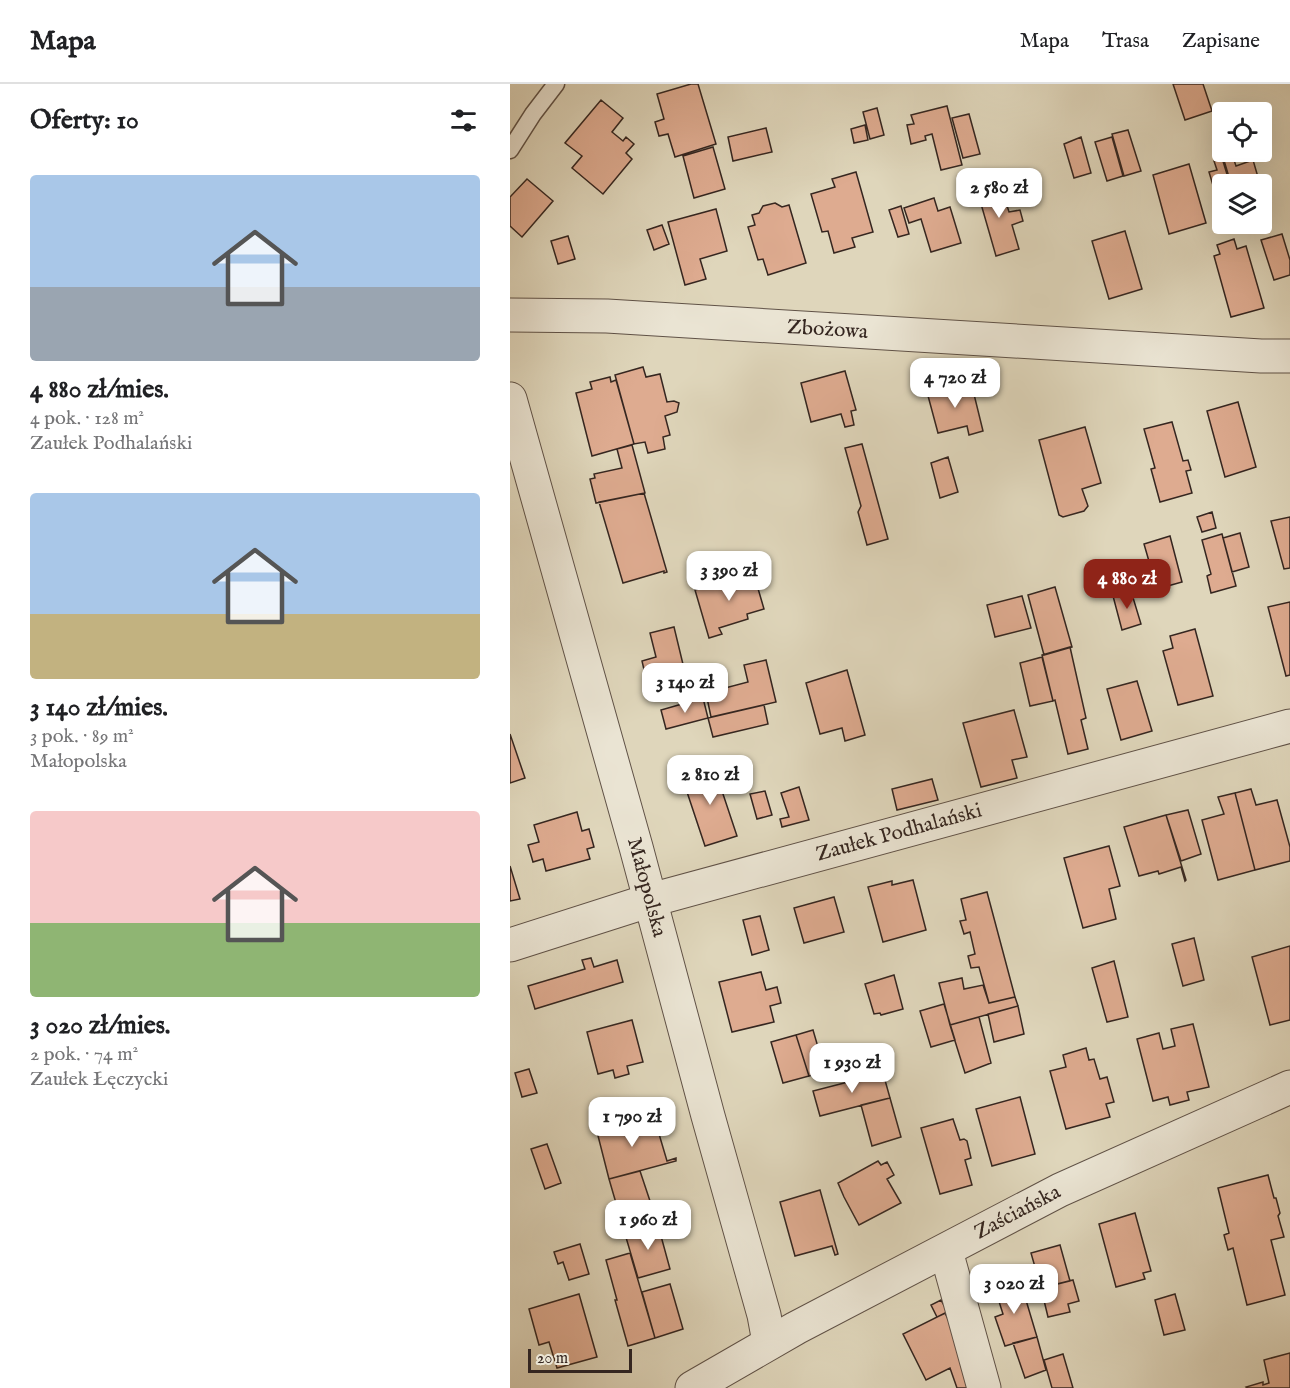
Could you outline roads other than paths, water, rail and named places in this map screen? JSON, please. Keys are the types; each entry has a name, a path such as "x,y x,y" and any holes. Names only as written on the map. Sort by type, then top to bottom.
{"street":[{"name":"Zbożowa","path":"510,315 607,316 1290,356"},
{"name":"Małopolska","path":"510,399 651,900 761,1304 769,1342"},
{"name":"Zaułek Podhalański","path":"510,945 651,900 1290,726"},
{"name":"Zaściańska","path":"692,1388 769,1342 1060,1190 1290,1087"},
{"path":"946,1251 984,1388"}],"lane":[{"path":"510,150 556,84"}]}
